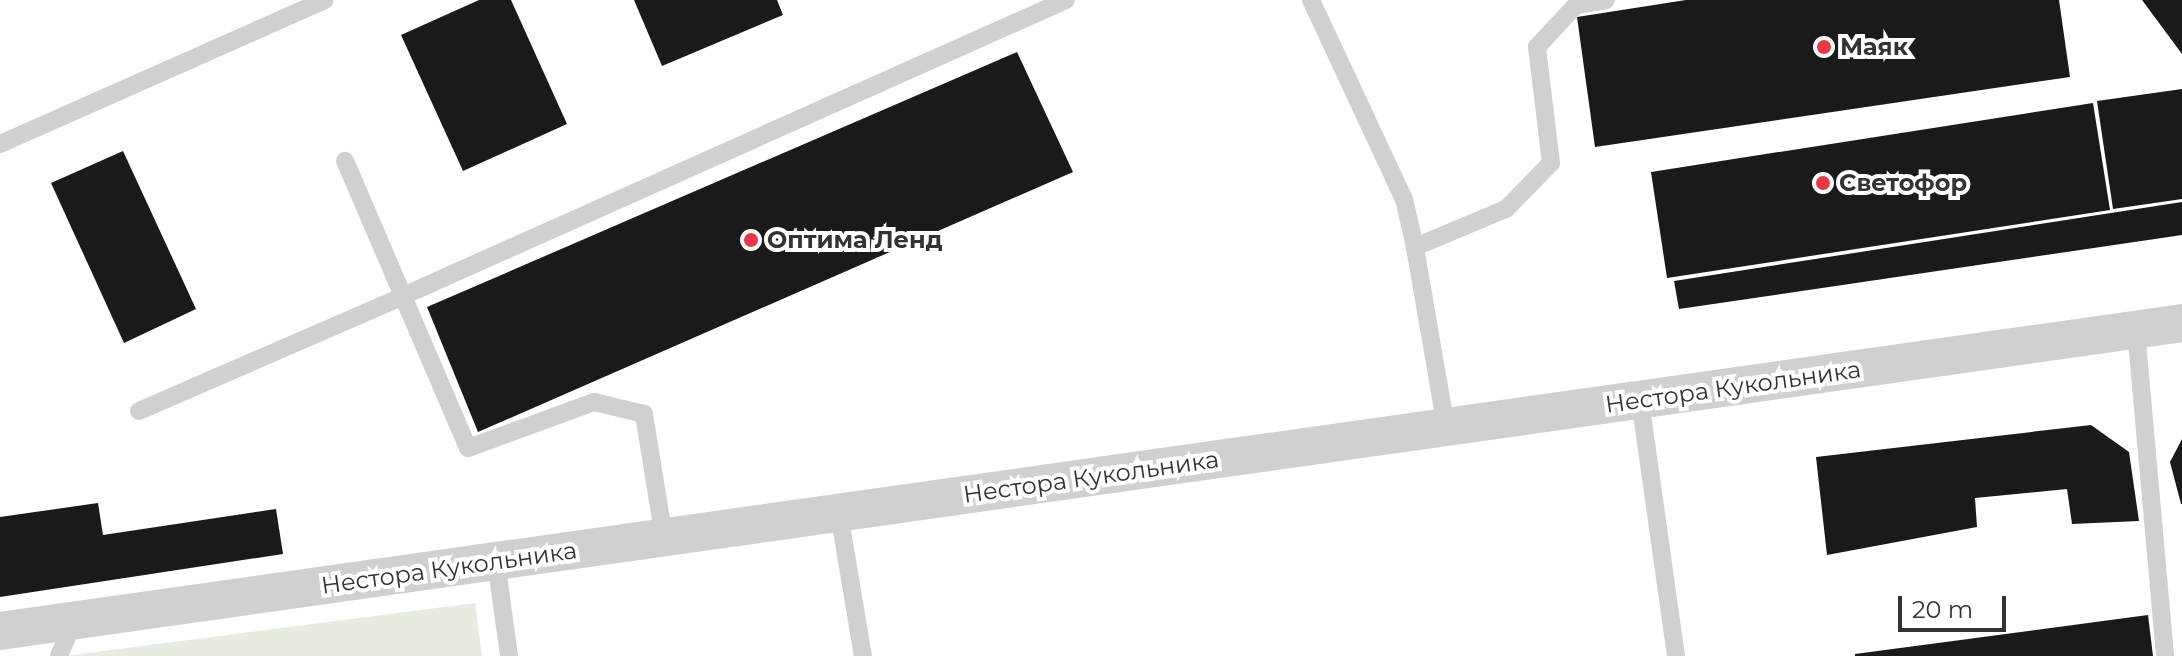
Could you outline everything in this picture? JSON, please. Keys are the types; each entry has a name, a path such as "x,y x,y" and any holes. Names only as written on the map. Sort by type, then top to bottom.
{"street":[{"name":"Нестора Кукольника","path":"0,631 2182,323"}],"lane":[{"path":"0,144 325,0"},
{"path":"139,411 1066,0"},
{"path":"1311,0 1404,199 1446,427"},
{"path":"1415,247 1506,209 1551,163 1537,47 1576,5 1606,0"},
{"path":"345,161 468,448 594,402 644,414 664,538"},
{"path":"2136,330 2165,656"},
{"path":"1640,400 1676,656"},
{"path":"839,513 863,656"},
{"path":"496,561 509,656"},
{"path":"59,656 74,621"}],"shaded area":[{"path":"475,603 482,656 65,656"}],"building":[{"path":"479,0 511,0 567,124 463,171 401,35"},
{"path":"634,0 777,0 783,15 662,66"},
{"name":"Маяк","path":"1686,0 2059,0 2070,77 1595,147 1577,17"},
{"path":"2142,0 2182,0 2182,54"},
{"name":"Оптима Ленд","path":"1017,52 1073,172 478,432 427,307"},
{"path":"2182,89 2182,199 2113,209 2097,101"},
{"path":"2093,103 2110,210 1667,278 1651,172"},
{"path":"123,151 196,309 124,343 51,183"},
{"path":"2182,202 2182,235 1679,309 1674,281"},
{"path":"2091,425 2129,452 2139,521 2072,524 2067,489 1975,498 1977,527 1827,555 1816,457"},
{"path":"2182,439 2182,504 2181,504 2170,462"},
{"path":"98,503 103,535 276,509 283,554 0,597 0,517"},
{"path":"2148,615 2153,656 1855,656 1855,654"}],"place":[{"name":"Маяк","path":"1824,47"},
{"name":"Светофор","path":"1823,183"},
{"name":"Оптима Ленд","path":"751,240"}]}
